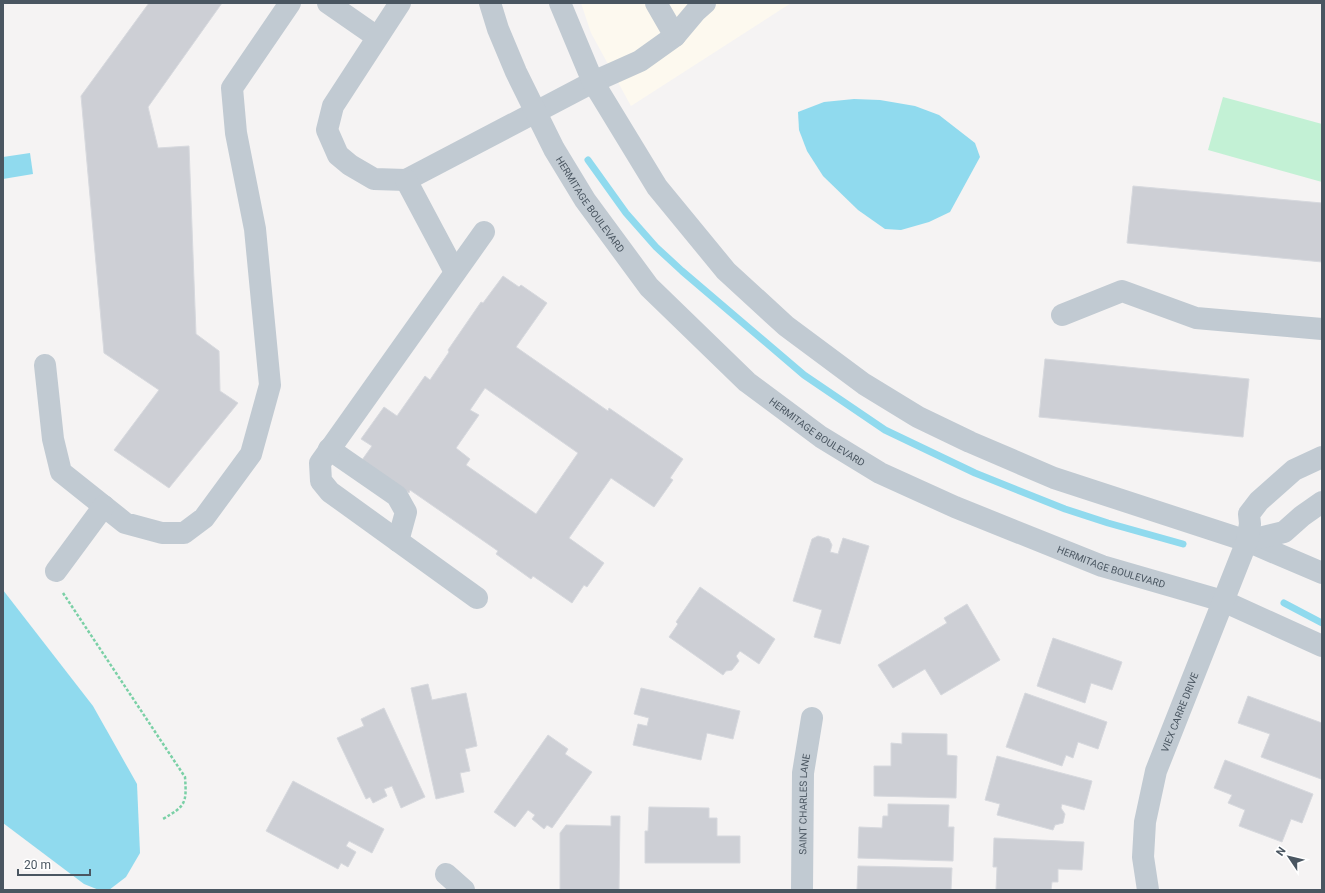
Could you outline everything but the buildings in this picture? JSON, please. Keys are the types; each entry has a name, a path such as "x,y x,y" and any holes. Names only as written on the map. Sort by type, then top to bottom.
{"street":[{"path":"45,364 53,439 61,472 124,523 162,533 184,533 204,518 251,454 270,385 255,229 236,133 232,88 290,3"},
{"path":"328,3 376,37"},
{"path":"400,3 376,37 333,106 327,130 338,155 350,165 374,179 406,180 536,113 592,82 640,61 675,36 696,11 706,3"},
{"name":"HERMITAGE BOULEVARD","path":"490,3 498,29 516,72 554,149 585,200 650,287 747,382 821,437 880,473 955,507 1102,566 1223,600 1322,646"},
{"path":"560,3 592,82 657,186 726,271 786,326 864,384 918,417 1054,478 1247,541 1322,573"},
{"path":"656,3 675,36"},
{"path":"406,180 455,272"},
{"path":"477,598 330,492 321,482 320,462 484,232"},
{"path":"1062,315 1122,292 1196,318 1322,329"},
{"path":"329,449 397,496 406,512 398,541"},
{"name":"VIEX CARRE DRIVE","path":"1148,890 1143,856 1145,822 1156,771 1247,541 1250,524 1249,514 1259,500 1294,470 1322,457"},
{"path":"1247,541 1284,532 1322,502"},
{"path":"56,571 104,506"},
{"name":"SAINT CHARLES LANE","path":"802,890 803,773 812,718"},
{"path":"446,874 464,890"}],"path":[{"path":"56,571 56,582 185,777 186,797 180,809 163,819"}],"shaded area":[{"path":"581,3 791,3 631,106 591,33"}],"green space":[{"path":"1223,97 1322,124 1322,182 1208,150"}],"water":[{"path":"854,99 880,100 915,106 939,115 975,143 980,157 950,212 929,222 901,230 885,229 858,210 823,176 807,151 799,130 798,112 824,102"},
{"path":"30,153 33,174 3,179 3,157"},
{"path":"3,590 93,706 137,784 140,853 126,877 109,890 99,890 84,884 3,823"}],"waterway":[{"path":"588,160 626,213 656,247 682,271 804,375 885,430 975,473 1065,509 1183,544"},
{"path":"1284,603 1322,623"}]}
